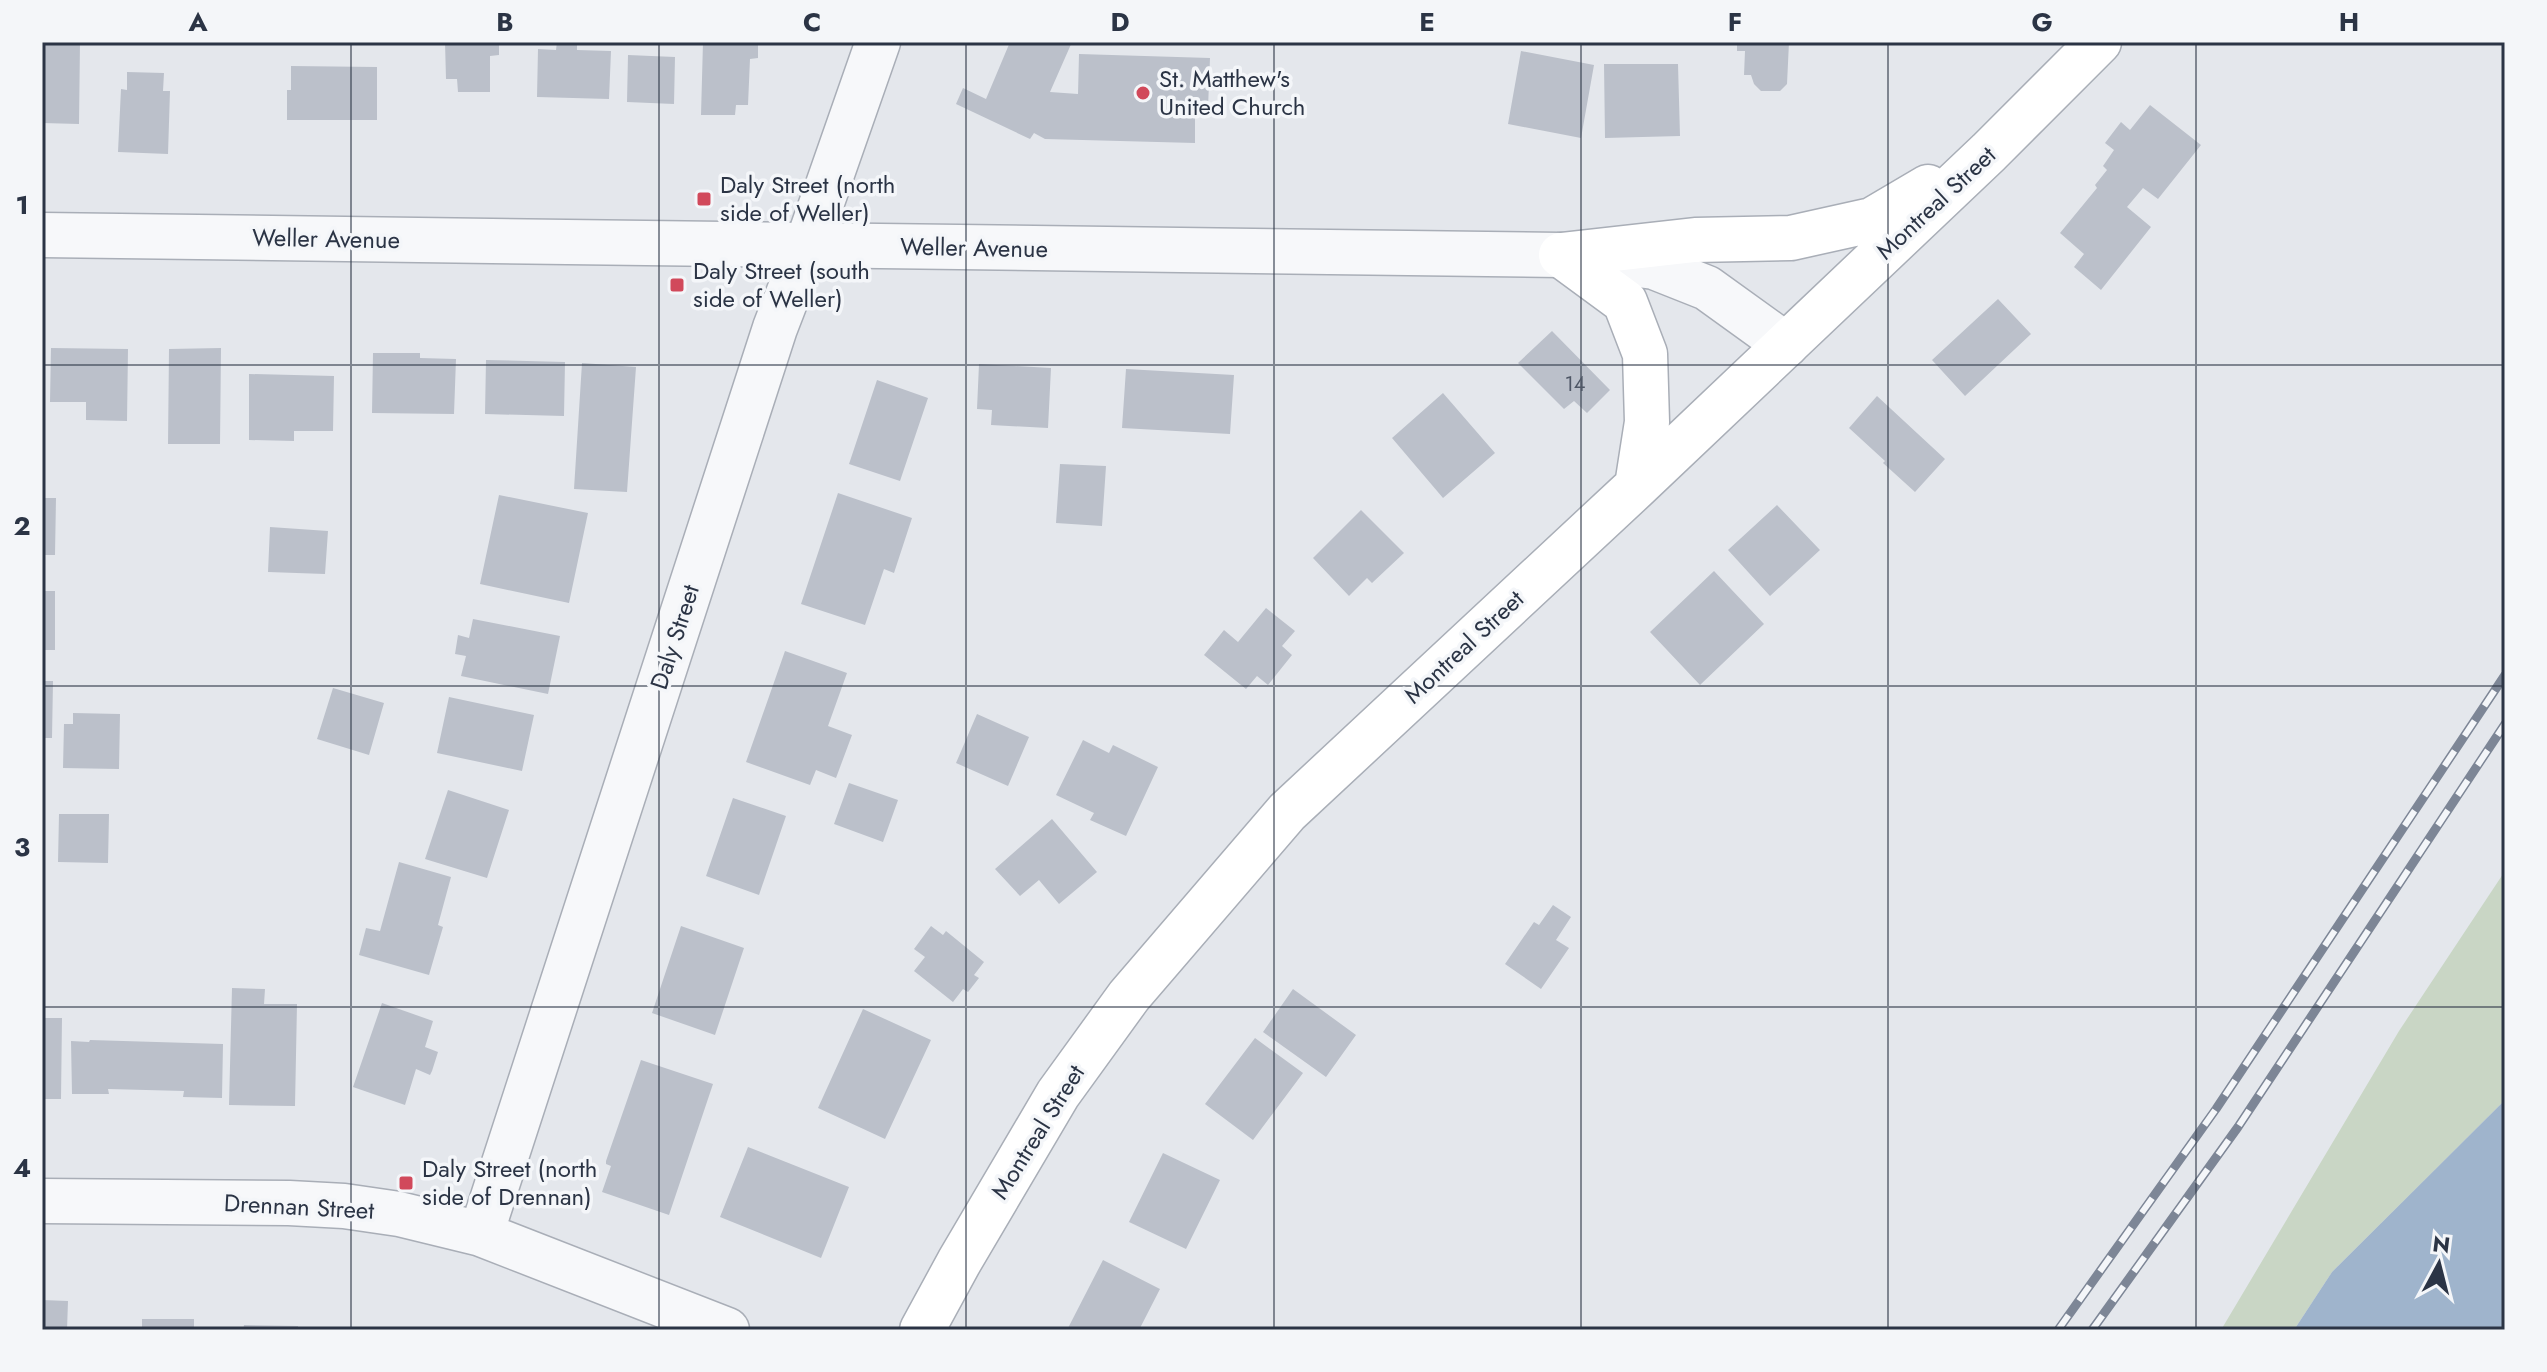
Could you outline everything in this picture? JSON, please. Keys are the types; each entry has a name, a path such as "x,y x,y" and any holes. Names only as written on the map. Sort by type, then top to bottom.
{"main road":[{"name":"Montreal Street","path":"922,1330 1058,1094 1129,996 1287,812 1786,345 1989,152 2099,42"},
{"path":"1561,255 1695,240 1791,238 1872,220 1989,152"},
{"path":"1561,255 1625,302 1645,354 1647,422 1637,486"}],"street":[{"name":"Daly Street","path":"481,1234 770,343 878,42"},
{"name":"Weller Avenue","path":"42,235 1561,255 1654,267 1694,282 1786,345"},
{"name":"Drennan Street","path":"42,1201 344,1206 399,1214 481,1234 727,1330"}],"green space":[{"path":"2505,871 2505,1100 2332,1272 2294,1330 2221,1330 2399,1031"}],"water":[{"path":"2505,1100 2505,1330 2294,1330 2332,1272"}],"building":[{"path":"42,42 80,42 79,124 42,123"},
{"path":"445,42 499,42 499,55 490,56 490,92 458,92 457,79 446,79"},
{"path":"557,42 577,42 577,50 611,51 609,99 537,97 538,49 556,50"},
{"path":"703,42 758,42 758,58 750,59 748,105 736,105 735,115 701,115"},
{"name":"St. Matthew's United Church","path":"1010,42 1072,42 1050,92 1078,94 1079,54 1210,58 1208,108 1195,107 1195,143 1045,139 1034,133 1030,139 956,104 963,88 986,99"},
{"path":"1737,42 1789,42 1787,84 1780,91 1761,91 1751,75 1744,75 1745,51 1737,51"},
{"path":"1521,51 1594,65 1581,138 1508,124"},
{"path":"628,55 675,57 674,104 627,102"},
{"path":"1604,64 1678,64 1680,136 1605,138"},
{"path":"291,66 377,67 377,120 287,120"},
{"path":"127,72 164,73 163,91 170,91 168,154 118,152 121,89 127,90"},
{"path":"2150,105 2201,145 2158,199 2143,188 2127,207 2151,227 2101,290 2074,267 2084,254 2060,233 2097,188 2095,185 2107,170 2103,166 2114,150 2105,143 2121,122 2130,130"},
{"path":"1998,299 2031,334 1965,396 1932,360"},
{"path":"1552,331 1610,390 1587,413 1574,401 1564,409 1518,363"},
{"path":"51,348 128,349 127,421 86,420 86,402 50,402"},
{"path":"221,348 220,444 168,444 169,349"},
{"path":"373,353 420,353 420,358 456,359 454,414 372,413"},
{"path":"486,360 565,362 564,416 485,414"},
{"path":"582,363 636,367 627,492 574,489"},
{"path":"979,364 1051,368 1048,428 991,425 992,410 977,409"},
{"path":"1126,369 1234,375 1230,434 1122,428"},
{"path":"249,374 334,376 333,431 294,431 294,441 249,440"},
{"path":"877,380 928,398 900,481 849,464"},
{"path":"1443,393 1495,453 1443,498 1392,438"},
{"path":"1877,396 1945,459 1915,492 1849,428"},
{"path":"1060,464 1106,466 1102,526 1056,523"},
{"path":"838,493 912,518 894,573 884,569 865,625 801,604"},
{"path":"499,495 588,513 569,603 480,584"},
{"path":"42,498 56,498 55,555 42,555"},
{"path":"1777,505 1820,550 1770,596 1728,550"},
{"path":"1361,510 1404,553 1372,583 1367,578 1349,596 1313,558"},
{"path":"270,527 328,531 325,574 268,572"},
{"path":"1714,571 1764,624 1700,685 1650,632"},
{"path":"42,591 55,591 55,650 42,650"},
{"path":"1266,608 1295,631 1282,646 1292,655 1268,685 1257,676 1246,689 1204,655 1224,630 1238,642"},
{"path":"473,619 560,636 548,694 461,676 466,656 455,654 458,635 469,638"},
{"path":"785,651 847,673 828,726 852,735 836,778 816,770 810,785 746,762"},
{"path":"42,681 53,681 52,738 42,738"},
{"path":"333,688 384,703 369,755 317,739"},
{"path":"449,697 534,715 522,771 437,753"},
{"path":"73,713 120,714 119,769 63,768 64,724 73,724"},
{"path":"977,714 1029,737 1008,786 956,763"},
{"path":"1083,740 1109,753 1113,745 1158,767 1126,836 1090,820 1094,813 1056,795"},
{"path":"849,783 898,800 883,842 834,824"},
{"path":"448,790 509,810 487,878 425,859"},
{"path":"733,798 786,816 759,895 706,876"},
{"path":"59,814 109,814 108,863 58,862"},
{"path":"1052,819 1097,872 1059,904 1039,880 1020,896 995,869"},
{"path":"399,862 451,877 438,925 443,927 429,975 359,955 366,928 380,931"},
{"path":"1553,905 1571,917 1556,940 1569,948 1541,989 1505,964 1534,922 1539,925"},
{"path":"681,926 744,948 715,1035 652,1013"},
{"path":"931,926 943,935 946,931 984,962 974,975 979,978 968,992 963,989 953,1002 914,971 925,957 914,949"},
{"path":"232,988 265,989 264,1004 297,1004 295,1106 229,1105"},
{"path":"1293,989 1356,1035 1326,1077 1263,1032"},
{"path":"382,1003 433,1021 425,1047 438,1052 432,1071 430,1075 416,1069 405,1105 353,1087"},
{"path":"863,1009 931,1040 885,1139 818,1108"},
{"path":"42,1018 62,1018 61,1099 42,1099"},
{"path":"1255,1038 1303,1073 1253,1140 1205,1104"},
{"path":"71,1041 223,1044 222,1098 183,1097 184,1091 108,1089 109,1094 72,1094"},
{"path":"641,1060 713,1084 669,1215 602,1192 611,1166 606,1161"},
{"path":"748,1147 849,1187 821,1258 720,1217"},
{"path":"1163,1153 1220,1180 1186,1249 1129,1222"},
{"path":"1103,1260 1160,1289 1139,1330 1067,1330"},
{"path":"42,1300 68,1301 67,1330 42,1330"},
{"path":"142,1319 194,1319 194,1330 142,1330"},
{"path":"244,1325 298,1326 298,1330 243,1330"}],"railway":[{"path":"2058,1330 2216,1109 2505,675"},
{"path":"2092,1330 2238,1127 2505,724"}],"place":[{"name":"St. Matthew's United Church","path":"1143,93"},
{"name":"Daly Street (north side of Weller)","path":"704,199"},
{"name":"Daly Street (south side of Weller)","path":"677,285"},
{"name":"Daly Street (north side of Drennan)","path":"406,1183"}]}
